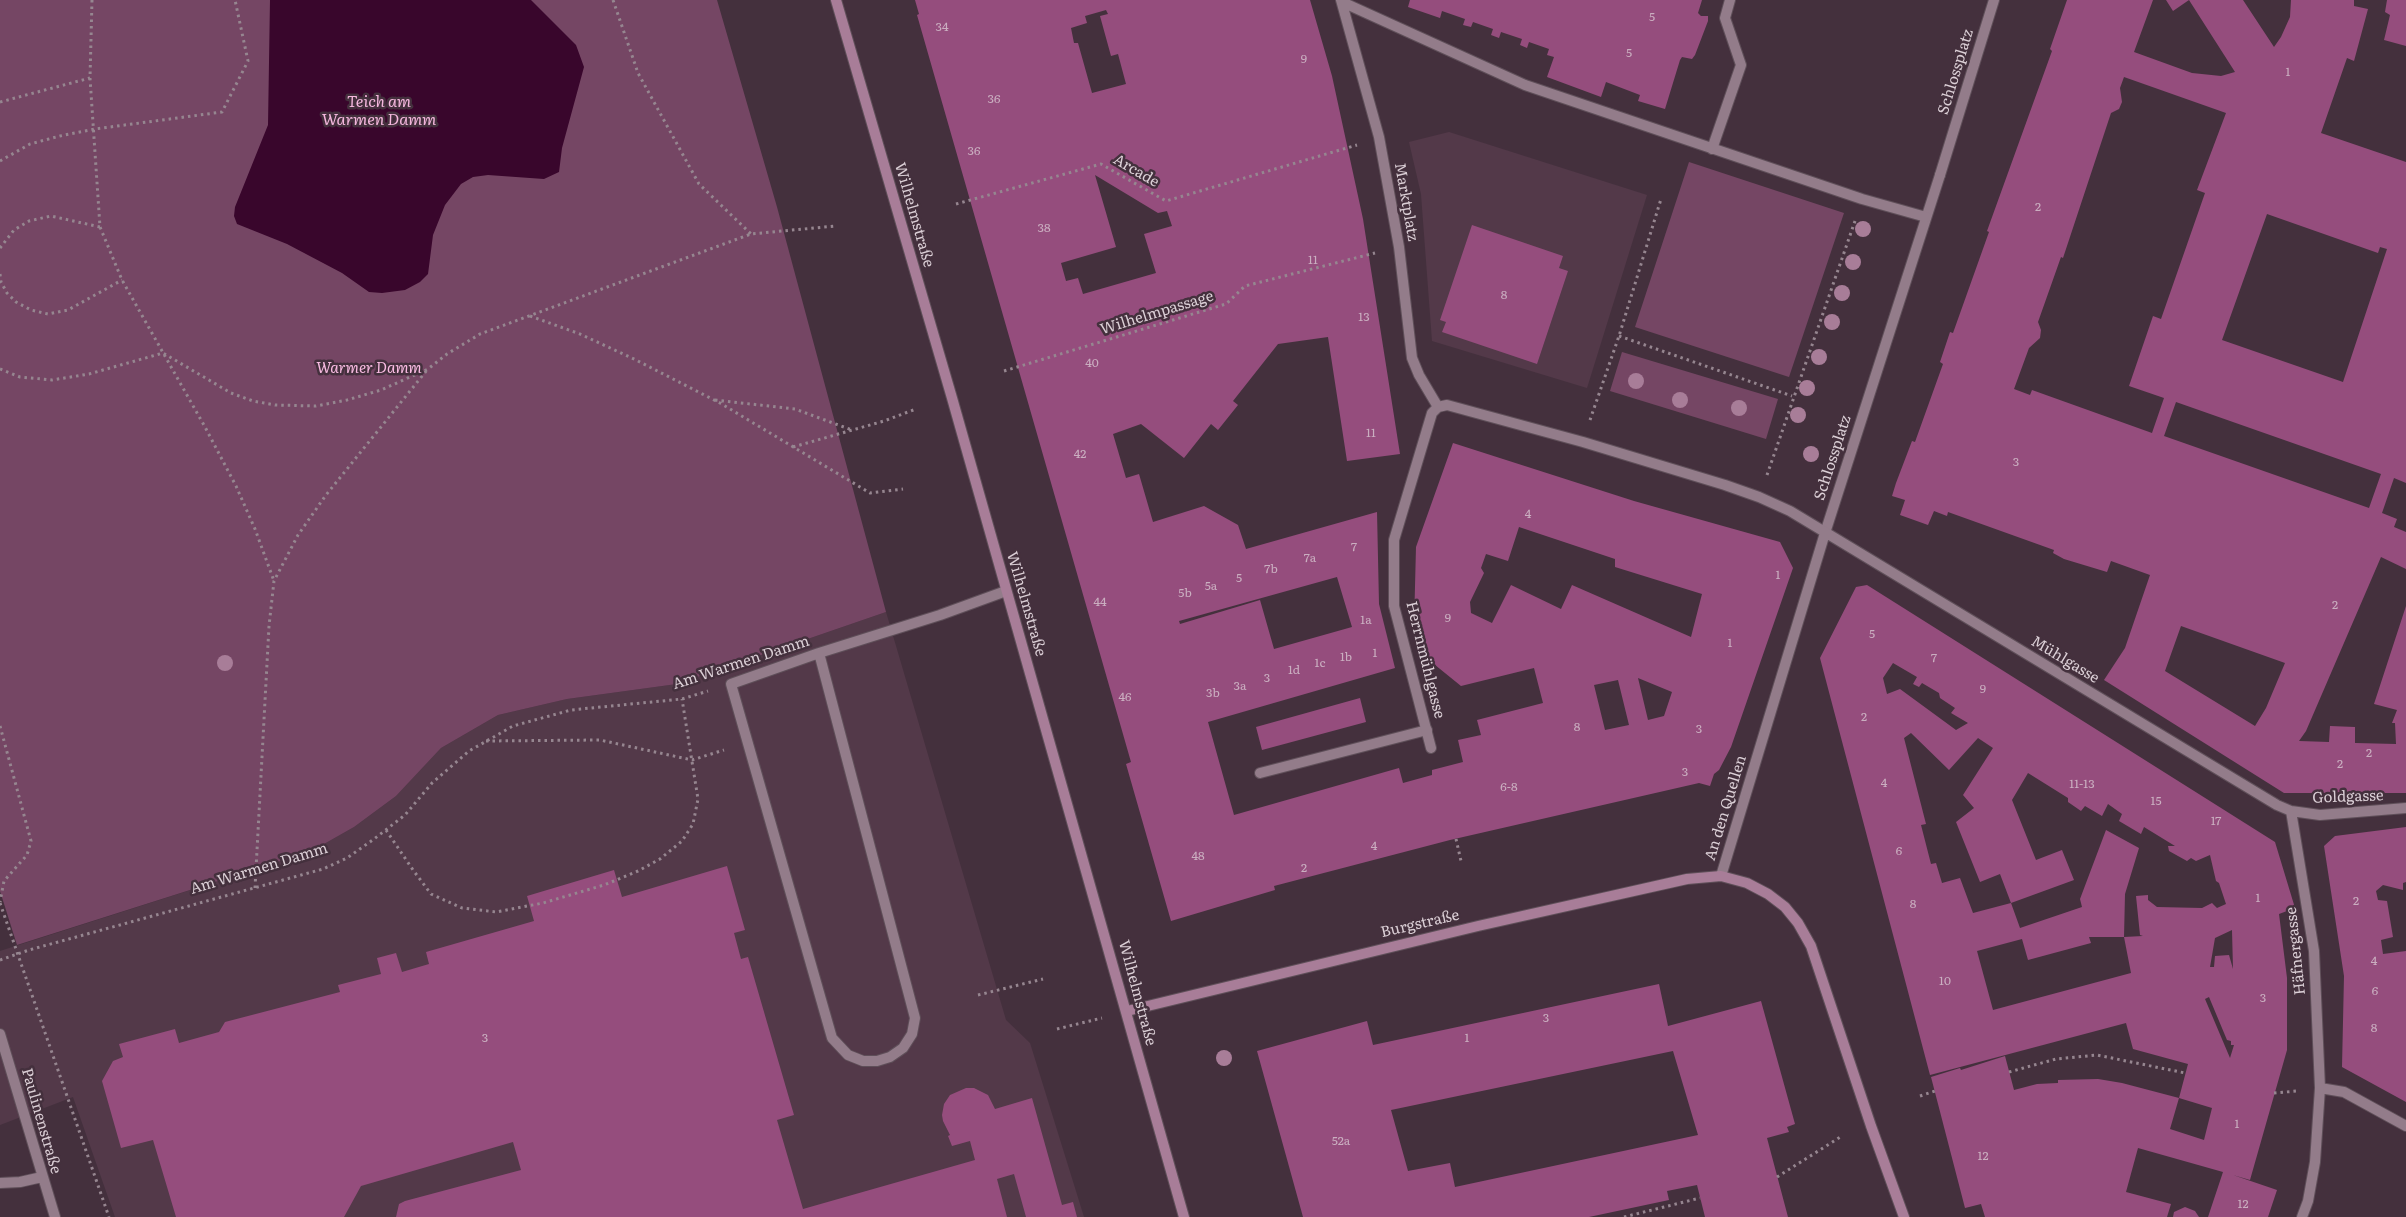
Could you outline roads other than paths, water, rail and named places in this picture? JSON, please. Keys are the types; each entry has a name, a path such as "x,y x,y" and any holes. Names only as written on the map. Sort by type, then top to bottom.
{"main road":[{"name":"Wilhelmstraße","path":"836,0 1127,1011 1184,1217"},
{"name":"Burgstraße","path":"1127,1011 1497,922 1687,879 1721,876"},
{"name":"An den Quellen","path":"1721,876 1747,884 1768,894 1784,907 1802,930 1811,946 1871,1126 1904,1217"}],"street":[{"path":"1712,149 1741,65 1725,18 1730,0"},
{"name":"Schlossplatz","path":"1825,533 1994,0"},
{"path":"1341,1 1525,85 1862,199 1926,217"},
{"name":"Marktplatz","path":"1341,1 1380,138 1399,247 1412,358 1419,375 1438,407"},
{"path":"1438,407 1447,405 1583,442 1759,497 1790,511 1825,533"},
{"name":"Herrnmühlgasse","path":"1432,748 1394,606 1394,540 1432,413 1438,407"},
{"name":"Mühlgasse","path":"1825,533 2277,805 2291,811"},
{"name":"An den Quellen","path":"1721,876 1825,533"},
{"name":"Am Warmen Damm","path":"819,653 915,1018 912,1034 903,1048 890,1057 877,1061 863,1061 848,1055 832,1038 731,684 819,653 940,615 1006,591"},
{"path":"1260,773 1427,730"},
{"name":"Goldgasse","path":"2291,811 2337,815 2406,808"},
{"name":"Häfnergasse","path":"2291,811 2314,951 2320,1088 2315,1162 2308,1201 2302,1217"},
{"name":"Paulinenstraße","path":"0,1034 55,1217"},
{"path":"2320,1088 2344,1092 2406,1126"},
{"path":"0,1183 20,1182 42,1177"}],"water":[{"name":"Teich am Warmen Damm","path":"270,0 531,0 576,45 584,67 562,148 559,172 544,179 488,175 473,177 461,184 445,205 433,235 428,274 420,282 405,290 382,293 369,292 342,273 287,244 237,224 234,216 235,207 268,125"}],"park label":[{"name":"Warmer Damm","path":"369,369"}]}
